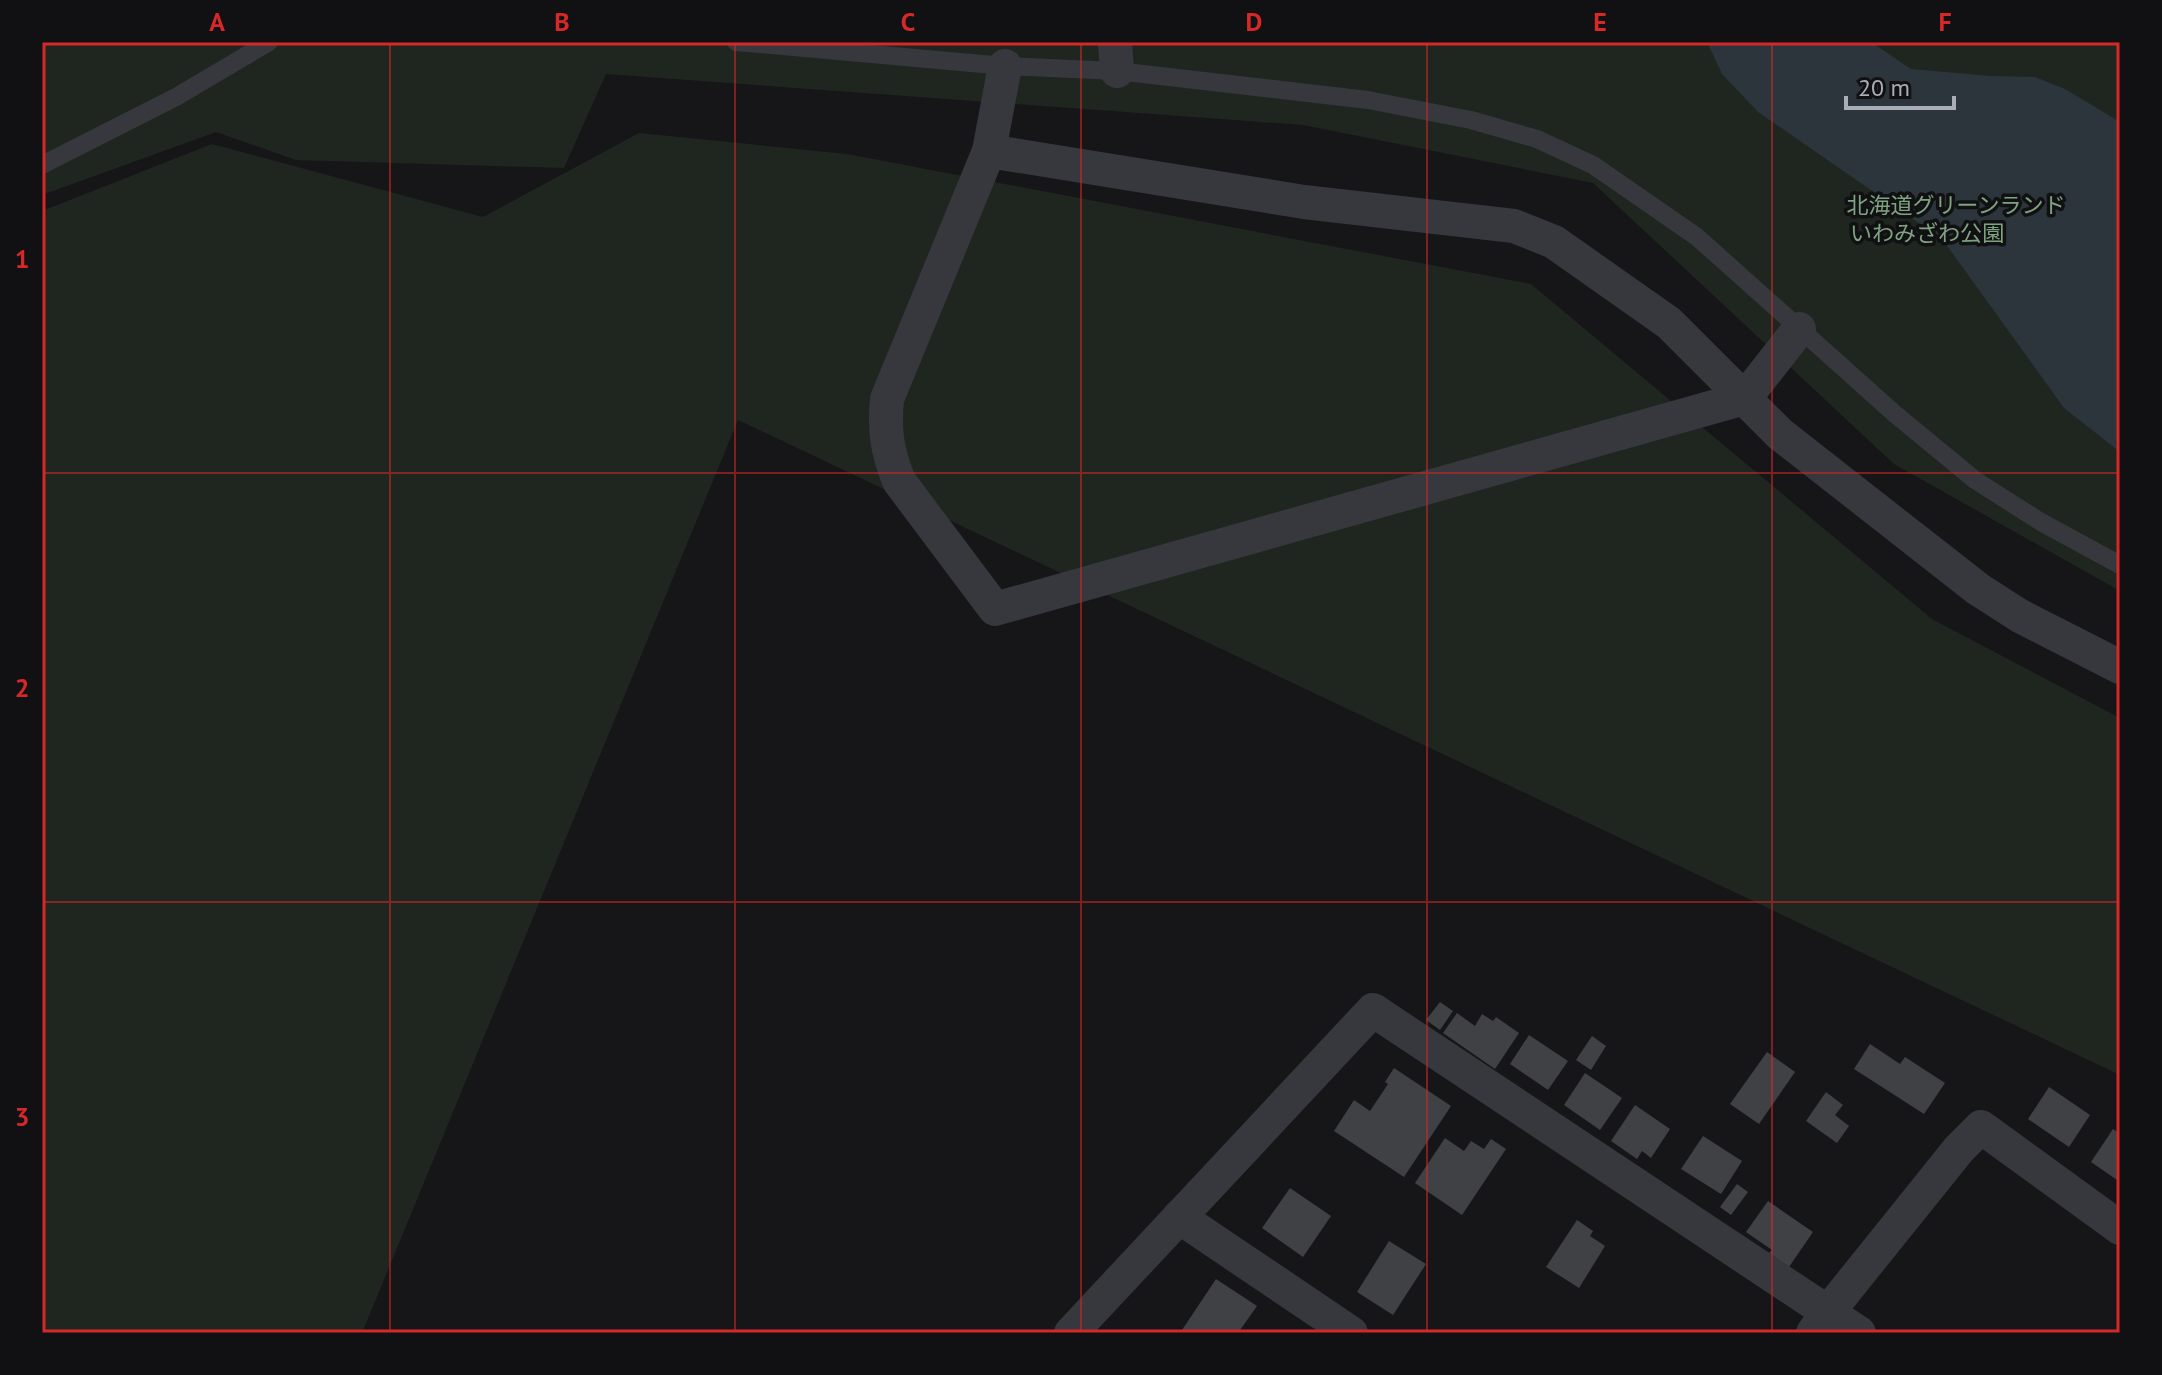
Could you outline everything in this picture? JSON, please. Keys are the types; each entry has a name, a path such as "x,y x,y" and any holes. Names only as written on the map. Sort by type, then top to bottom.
{"street":[{"path":"1005,66 989,151 887,399 884,429 890,460 899,481 995,609 1745,398 1799,329"},
{"path":"989,151 1304,202 1514,226 1554,242 1669,323 1780,434 1978,589 2020,616 2120,667"},
{"path":"1071,1333 1373,1010 1820,1322 1859,1333"},
{"path":"1820,1322 1959,1149 1981,1127 2120,1228"},
{"path":"1179,1217 1351,1333"}],"lane":[{"path":"42,165 176,97 269,42"},
{"path":"736,42 1005,66 1116,57 1471,120 1537,139 1593,165 1697,237 1895,414 1975,480 2041,522 2120,565"}],"green space":[{"name":"いわみざわ公園","path":"42,42 2120,42 2120,591 1894,464 1593,183 1303,125 606,74 564,168 296,160 216,132 42,195"},
{"path":"639,133 847,154 1531,284 1932,619 2120,718 2120,1075 738,420 362,1333 42,1333 42,211 212,144 483,217"}],"shaded area":[{"path":"1707,42 1871,42 1911,69 2035,77 2065,89 2120,122 2120,452 2064,408 1948,247 1923,226 1758,112 1722,74"}],"building":[{"path":"1440,1002 1453,1011 1440,1030 1426,1020"},
{"path":"1457,1013 1475,1026 1482,1014 1493,1021 1496,1017 1519,1033 1495,1069 1443,1033"},
{"path":"1529,1035 1568,1061 1548,1090 1510,1064"},
{"path":"1592,1036 1606,1046 1591,1070 1576,1060"},
{"path":"1870,1044 1900,1064 1905,1057 1945,1083 1924,1114 1854,1069"},
{"path":"1767,1052 1795,1072 1759,1124 1730,1104"},
{"path":"1394,1068 1451,1106 1404,1177 1334,1131 1354,1100 1370,1111 1388,1084 1385,1082"},
{"path":"1585,1073 1622,1098 1600,1130 1564,1105"},
{"path":"2049,1087 2090,1115 2069,1147 2028,1119"},
{"path":"1826,1092 1843,1105 1835,1115 1849,1126 1837,1143 1806,1121"},
{"path":"1635,1105 1670,1129 1651,1158 1642,1151 1637,1159 1611,1141"},
{"path":"2113,1129 2120,1134 2120,1182 2091,1162"},
{"path":"1703,1136 1742,1161 1721,1194 1681,1169"},
{"path":"1445,1138 1464,1151 1471,1141 1484,1149 1491,1139 1506,1149 1462,1215 1415,1183"},
{"path":"1737,1184 1748,1192 1731,1215 1720,1207"},
{"path":"1290,1188 1331,1216 1303,1257 1262,1228"},
{"path":"1768,1201 1813,1232 1789,1267 1769,1253 1772,1250 1746,1232"},
{"path":"1577,1220 1593,1231 1590,1236 1605,1246 1579,1288 1546,1267"},
{"path":"1389,1241 1426,1264 1393,1315 1357,1292"},
{"path":"1216,1279 1257,1306 1238,1333 1180,1333"}],"park label":[{"name":"北海道グリーンランド","path":"1956,205"}]}
